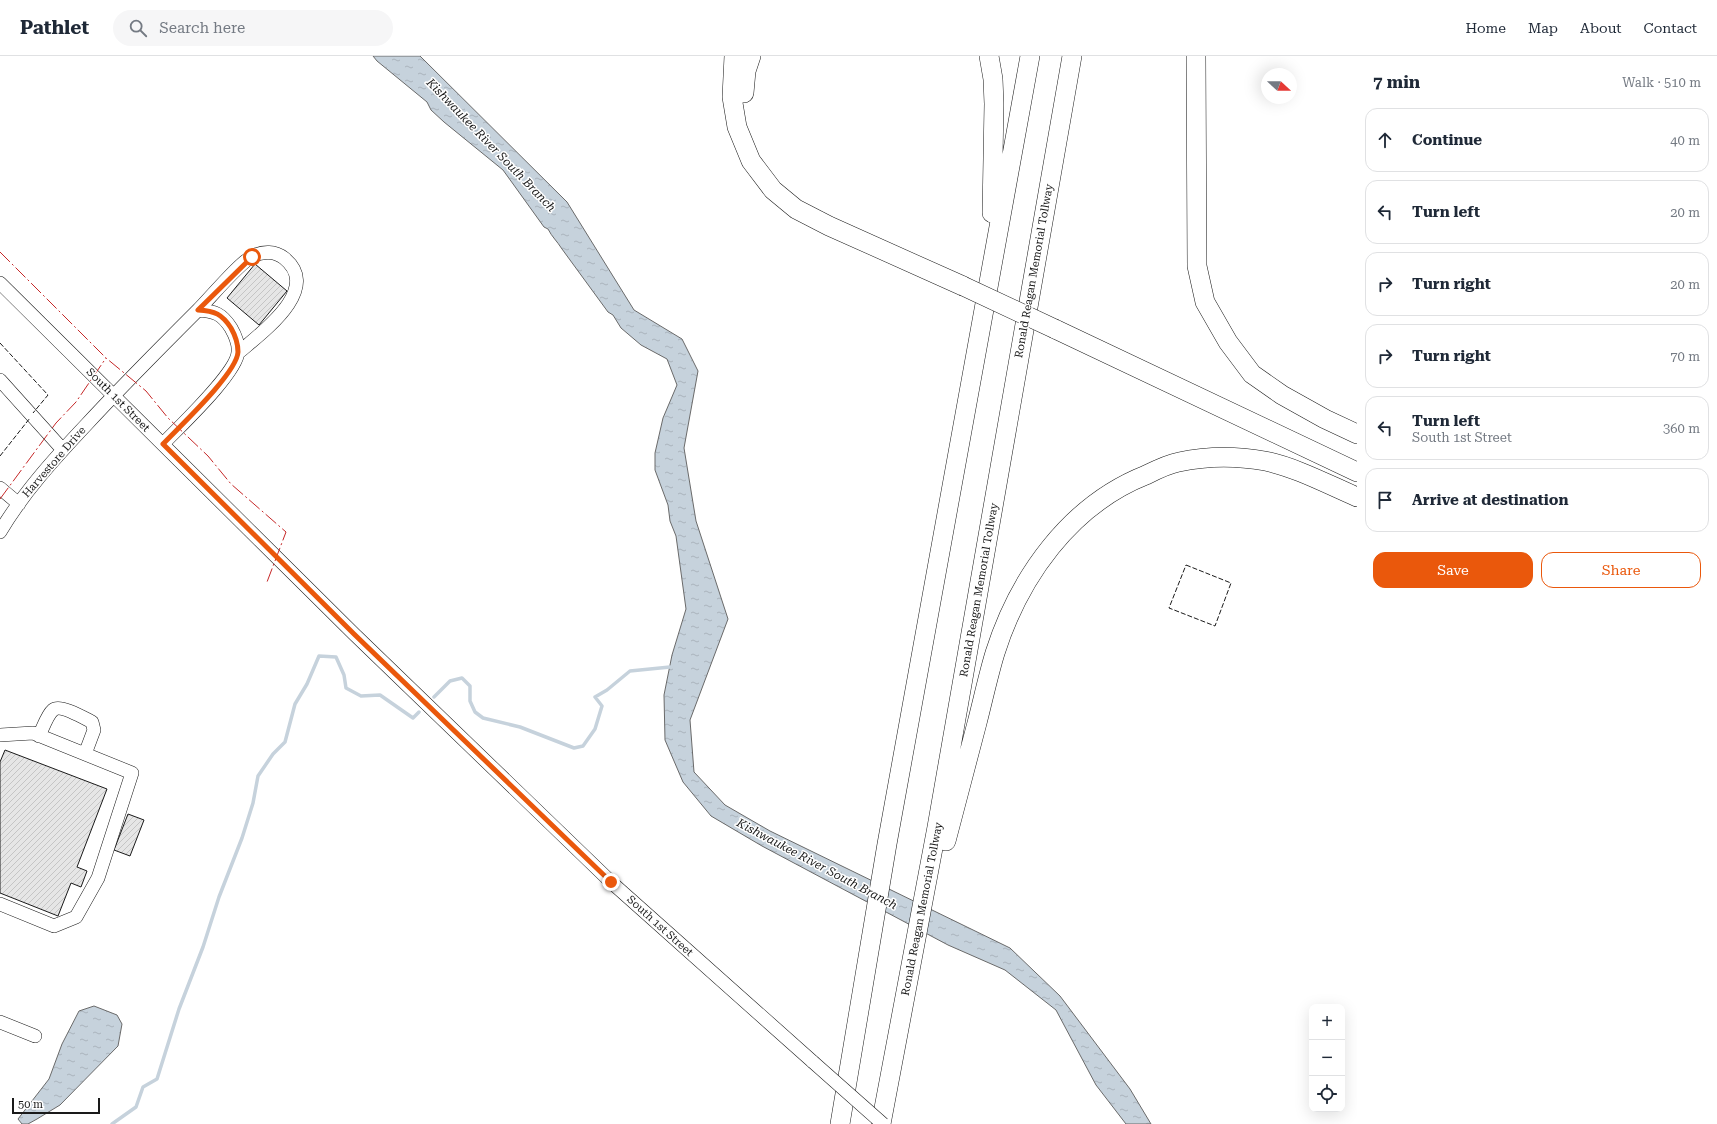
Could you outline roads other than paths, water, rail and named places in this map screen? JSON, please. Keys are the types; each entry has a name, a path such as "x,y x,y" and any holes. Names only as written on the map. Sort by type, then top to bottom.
{"highway":[{"path":"734,56 732,97 737,127 751,161 773,190 796,209 964,282 1357,458"},
{"path":"752,56 746,71 743,101 750,135 766,165 789,190 820,210 964,282"},
{"path":"989,56 993,79 994,98 992,265"},
{"path":"840,1124 887,844 1030,56"},
{"name":"Ronald Reagan Memorial Tollway","path":"882,1124 921,914 930,880 1072,56"},
{"path":"1196,56 1197,266 1205,302 1228,342 1252,374 1282,395 1325,419 1357,434"},
{"path":"1055,324 1357,472"},
{"path":"930,880 945,845 995,652 1018,597 1038,562 1061,535 1082,514 1096,502 1129,482 1178,462 1225,457 1266,462 1302,473 1357,497"}],"street":[{"name":"Harvestore Drive","path":"0,532 19,504 63,450 114,395 198,310 252,257 265,252 280,254 290,262 296,272 296,287 287,307 238,353 228,372 206,400 163,444"},
{"name":"South 1st Street","path":"0,283 359,639 611,882 882,1124"},
{"path":"198,310 213,311 225,319 237,339 238,353"},
{"path":"0,380 63,450"},
{"path":"0,488 19,504"},
{"path":"39,736 52,711 56,708 64,709 92,722 94,730 85,754"},
{"path":"0,735 33,733 132,773 98,878 76,918 54,926 0,904"},
{"path":"0,1022 34,1036"}],"water":[{"name":"Kishwaukee River South Branch","path":"373,56 420,56 567,202 634,310 682,339 698,371 684,448 696,521 728,619 690,720 694,772 725,805 770,831 1010,948 1060,996 1130,1089 1151,1124 1126,1124 1096,1085 1056,1010 1005,970 948,945 762,846 711,816 683,782 665,740 664,695 672,655 686,609 676,536 670,521 668,505 655,470 655,453 663,418 677,385 667,359 641,345 621,328 613,315 608,312 503,170 444,122 431,110 427,102 377,61"},
{"path":"94,1006 117,1015 122,1024 118,1046 60,1105 28,1124 22,1124 18,1119 49,1079 62,1044 79,1011"}],"waterway":[{"path":"112,1124 136,1107 143,1087 157,1079 179,1009 242,838 253,803 258,776 273,754 285,742 295,704 307,684 319,656 336,657 344,675 346,688 361,696 380,695 413,718 419,712"},
{"path":"434,697 450,681 462,678 470,686 470,701 475,712 483,718 520,727 574,748 583,746 595,729 602,706 595,697 607,690 630,671 670,667"}]}
